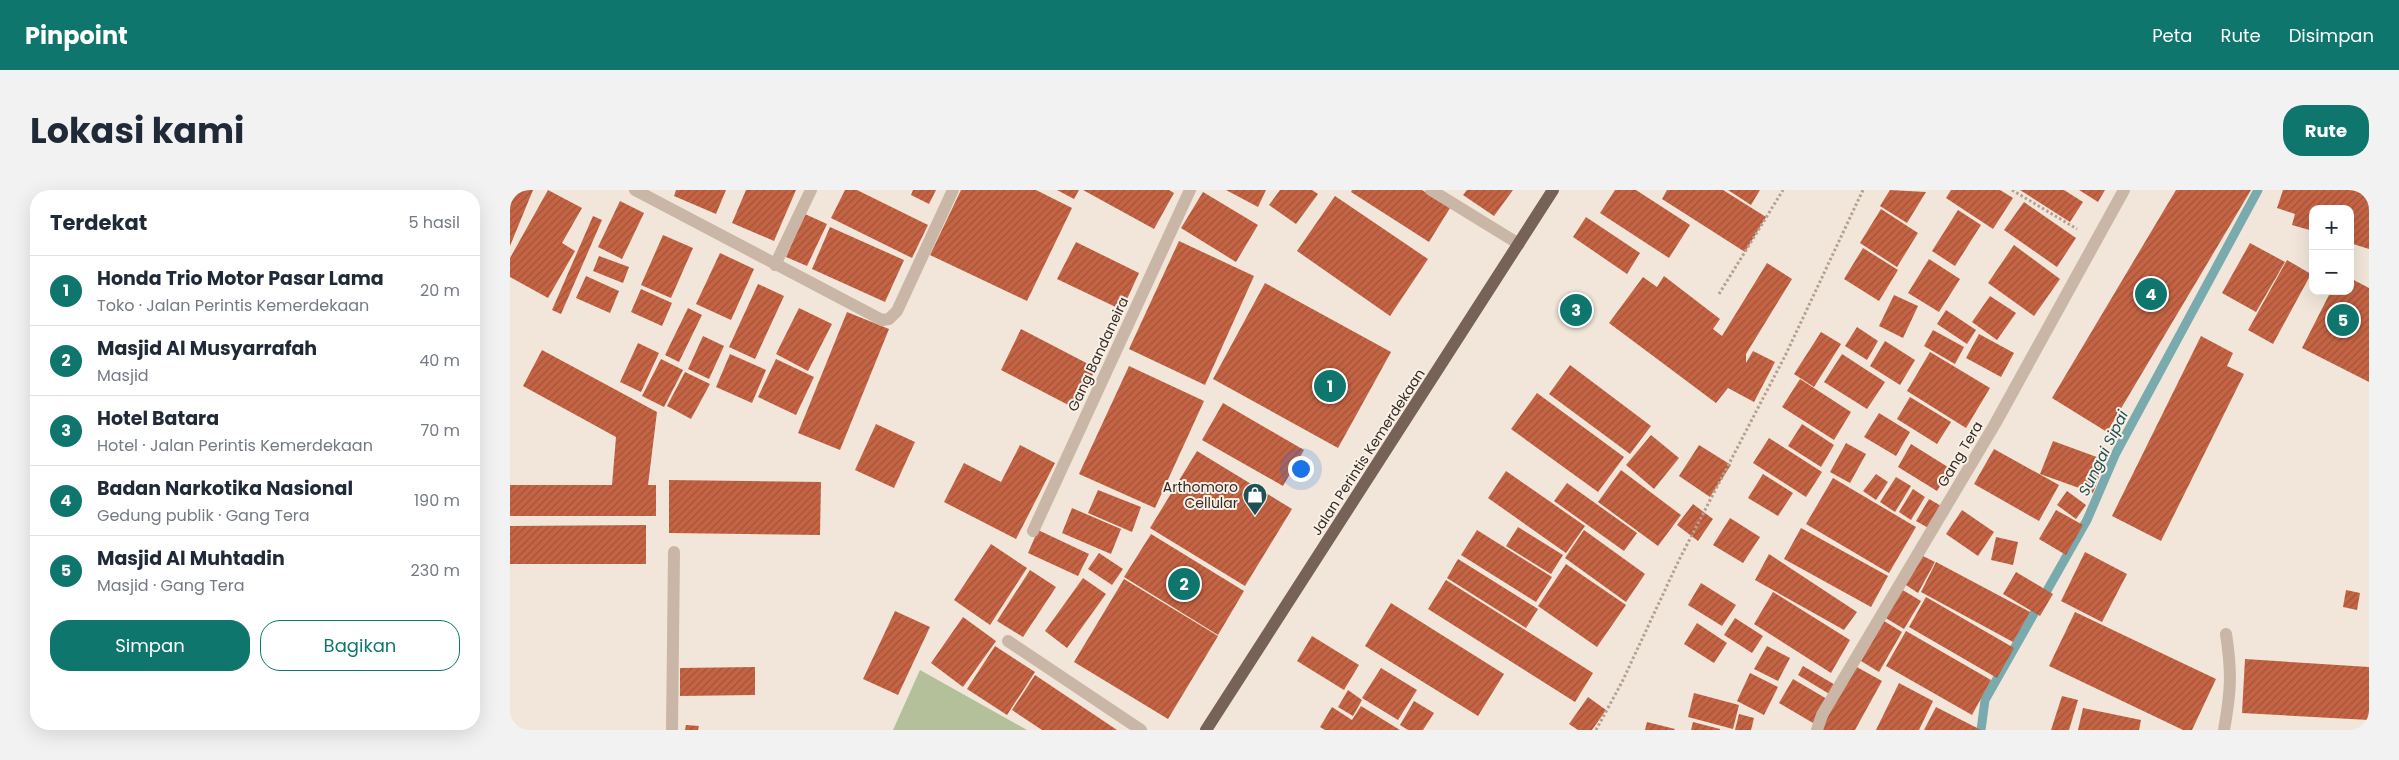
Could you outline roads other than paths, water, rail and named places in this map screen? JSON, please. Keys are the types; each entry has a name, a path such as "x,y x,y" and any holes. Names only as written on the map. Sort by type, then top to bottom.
{"main road":[{"name":"Jalan Perintis Kemerdekaan","path":"1206,730 1553,190"}],"street":[{"path":"635,190 882,320 889,319 897,312 953,190"},
{"path":"776,265 811,190"},
{"name":"Gang Bandaneira","path":"1033,531 1190,190"},
{"path":"1431,190 1519,244"},
{"name":"Gang Tera","path":"1817,730 1822,715 1995,424 2124,190"},
{"path":"672,730 674,552"},
{"path":"2224,730 2232,686 2226,634"},
{"path":"1008,641 1140,730"}],"waterway":[{"name":"Sungai Sipai","path":"1981,730 1985,700 2087,520 2116,453 2258,190"}],"place":[{"name":"Badan Narkotika Nasional","path":"2151,294"},
{"name":"Hotel Batara","path":"1576,310"},
{"name":"Masjid Al Muhtadin","path":"2343,320"},
{"name":"Honda Trio Motor Pasar Lama","path":"1330,386"},
{"name":"Arthomoro Cellular","path":"1255,516"},
{"name":"Masjid Al Musyarrafah","path":"1184,584"}]}
